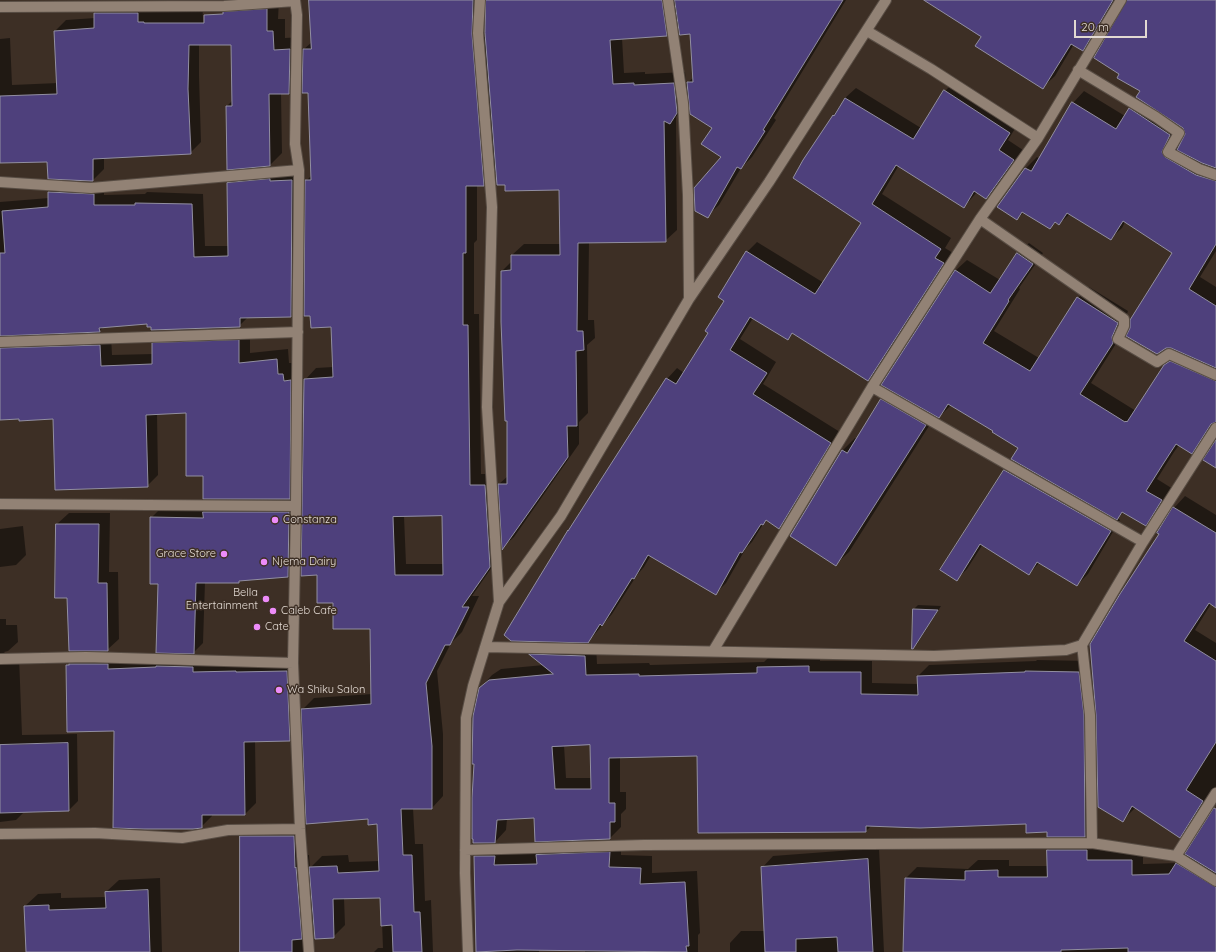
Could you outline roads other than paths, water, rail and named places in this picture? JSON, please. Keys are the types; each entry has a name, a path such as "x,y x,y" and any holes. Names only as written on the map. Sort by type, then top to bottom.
{"street":[{"path":"0,7 224,6 295,0 297,15 294,144 299,170 293,663 300,829 309,952"},
{"path":"480,0 478,33 492,207 487,407 499,602"},
{"path":"668,0 683,103 688,195 689,299"},
{"path":"468,952 465,850 466,718 473,686 499,602 561,516 689,299 769,182 886,0"},
{"path":"713,651 872,387 980,219 1038,138 1121,0"},
{"path":"867,31 931,69 1038,138"},
{"path":"1078,70 1179,133 1168,152 1199,169 1216,175"},
{"path":"0,182 91,188 299,170"},
{"path":"980,219 1124,319 1124,326 1118,339 1157,362 1169,354 1216,375"},
{"path":"0,342 298,332"},
{"path":"872,387 1143,542"},
{"path":"1092,843 1090,715 1082,645 1143,542 1216,428"},
{"path":"0,504 296,506"},
{"path":"485,647 934,656 1066,650 1082,645"},
{"path":"0,659 86,657 293,663"},
{"path":"1176,856 1216,793"},
{"path":"0,834 95,833 182,838 228,830 300,829"},
{"path":"465,850 644,845 1092,843 1176,856 1216,881"}],"place":[{"name":"Constanza","path":"275,520"},
{"name":"Grace Store","path":"224,554"},
{"name":"Njema Dairy","path":"264,562"},
{"name":"Bella Entertainment","path":"266,599"},
{"name":"Caleb Cafe","path":"273,611"},
{"name":"Cate","path":"257,627"},
{"name":"Wa Shiku Salon","path":"279,690"}]}
